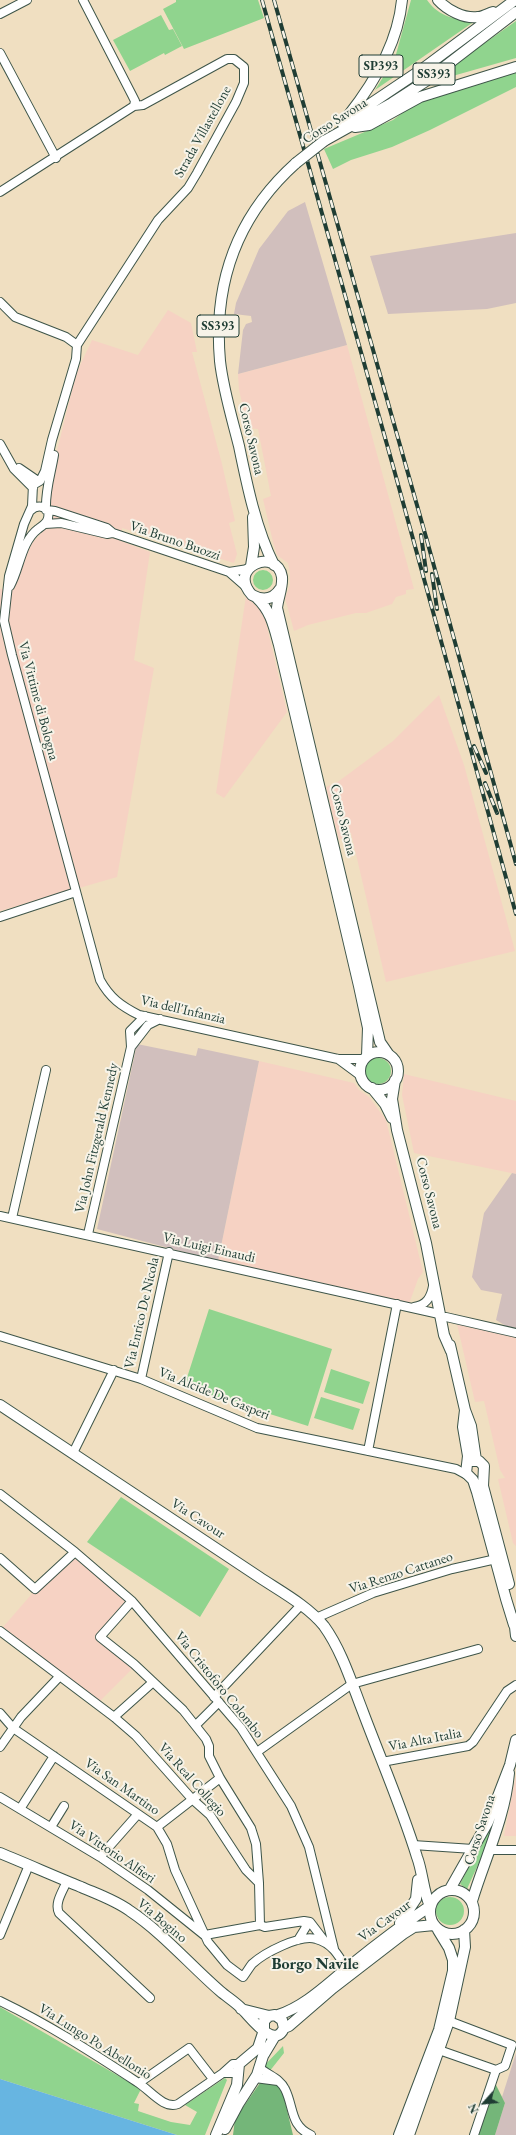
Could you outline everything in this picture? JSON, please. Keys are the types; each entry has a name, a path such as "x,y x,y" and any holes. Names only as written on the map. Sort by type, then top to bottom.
{"main road":[{"name":"SP393","path":"345,126 379,71 391,44 402,0"},
{"path":"438,0 450,11 464,16 479,18 510,3"},
{"name":"Corso Savona","path":"274,565 267,552 253,509 220,362 218,326 220,296 235,248 253,210 279,179 296,163 510,3"},
{"name":"Corso Savona","path":"345,126 426,81 516,12"},
{"path":"345,126 369,124 420,97 516,67"},
{"name":"Corso Savona","path":"250,568 254,547 253,509"},
{"path":"265,562 274,565 278,568 282,579 280,589 270,598 257,598 248,591 245,586 244,580 250,568 265,562"},
{"name":"Corso Savona","path":"280,589 278,600 279,615 380,1042 389,1055"},
{"name":"Corso Savona","path":"257,598 265,606 271,617 279,645 368,1028 365,1058"},
{"path":"375,1052 389,1055 396,1063 397,1074 395,1080 385,1088 372,1088 367,1085 360,1076 361,1064 365,1058 375,1052"},
{"name":"Corso Savona","path":"395,1080 392,1099 397,1130 438,1286 442,1315"},
{"name":"Corso Savona","path":"372,1088 385,1104 397,1130"},
{"name":"Corso Savona","path":"431,1264 433,1286 442,1315 465,1410 463,1427 470,1463 465,1470 470,1478 496,1559 514,1625"},
{"name":"Via Cavour","path":"0,1405 301,1605 316,1618 329,1635 352,1684 414,1845 425,1896 430,1906 387,1935 346,1968 329,1984 295,2008 273,2016"},
{"name":"Corso Savona","path":"470,1463 484,1466 484,1490 512,1598 516,1636"},
{"path":"470,1478 480,1479 483,1477"},
{"name":"Corso Savona","path":"472,1901 502,1815 507,1793 510,1765 516,1740"},
{"name":"Corso Savona","path":"447,1890 488,1822 510,1765"},
{"name":"Via Bogino","path":"0,1853 117,1903 140,1918 208,1981 242,2009 251,2020 264,2030"},
{"path":"387,1935 402,1920 416,1899 419,1886 418,1858"},
{"name":"Via Cavour","path":"418,1858 433,1886 447,1890"},
{"path":"399,2135 439,2030 453,1971 453,1960 449,1948 430,1919 430,1906 436,1895 447,1890 463,1892 472,1901 474,1914 469,1926 464,1930 450,1934 436,1928"},
{"name":"Via Cavour","path":"284,2028 289,2026 333,1988 402,1934 414,1927 436,1928"},
{"path":"409,2135 449,2021 465,1946 464,1930"},
{"name":"Via Bogino","path":"242,2009 273,2016"},
{"path":"220,2133 236,2085 239,2069 255,2053 261,2042 264,2030 264,2021 273,2016 282,2020 284,2028 280,2034 275,2036 268,2035 264,2030"},
{"path":"220,2133 255,2078 263,2056 275,2036"},
{"path":"239,2069 246,2080 255,2078"}],"street":[{"path":"0,14 27,0"},
{"path":"83,0 135,101 134,106"},
{"path":"0,53 56,158"},
{"name":"Strada Villastellone","path":"0,192 56,158 134,106 143,105 227,59 234,59 244,67 244,83 236,102 188,188 158,220 77,345"},
{"path":"0,302 15,317 66,337 77,345 76,359 62,403 56,432 51,475 46,488 40,494 14,469 12,462"},
{"path":"44,525 33,524 30,513 34,484 39,481 45,471 52,440 56,432"},
{"path":"0,444 12,462 26,474 45,483 48,518 44,525 32,534 27,543 16,576 9,589"},
{"path":"30,513 37,506 47,510"},
{"name":"Via Bruno Buozzi","path":"47,510 55,511 107,528 112,533"},
{"name":"Via Vittime di Bologna","path":"30,513 24,524 9,576 9,589 4,621 76,892"},
{"name":"Via Bruno Buozzi","path":"44,525 61,523 107,534 112,533 229,572 245,586"},
{"name":"Via Bruno Buozzi","path":"229,572 250,568"},
{"path":"0,917 76,892"},
{"name":"Via dell'Infanzia","path":"76,892 100,980 105,989 119,1004 145,1016 338,1059 365,1058"},
{"name":"Via John Fitzgerald Kennedy","path":"88,1234 131,1047 130,1031 145,1016"},
{"name":"Via John Fitzgerald Kennedy","path":"131,1047 148,1025 160,1019"},
{"name":"Via dell'Infanzia","path":"338,1059 360,1076"},
{"path":"12,1218 46,1070"},
{"name":"Via Luigi Einaudi","path":"0,1216 169,1252 411,1307 516,1333"},
{"name":"Via Enrico De Nicola","path":"141,1379 169,1252"},
{"path":"411,1307 425,1304 432,1294 433,1286"},
{"path":"368,1451 397,1304"},
{"name":"Via Alcide De Gasperi","path":"0,1336 141,1379 257,1428 456,1469 470,1478"},
{"path":"73,1454 114,1370"},
{"path":"456,1469 470,1463"},
{"name":"Via Cristoforo Colombo","path":"0,1494 75,1552 132,1601 241,1728 291,1806 309,1847 334,1949"},
{"path":"0,1558 35,1589 75,1552"},
{"name":"Via Renzo Cattaneo","path":"316,1618 373,1593 452,1569 496,1559"},
{"path":"132,1601 100,1637 134,1664 152,1683 183,1710 206,1739 209,1746 209,1756 220,1778 251,1828 256,1844 260,1925"},
{"path":"196,1725 301,1605"},
{"name":"Via Real Collegio","path":"0,1631 114,1717 136,1736 192,1799 210,1815 246,1870 259,1883"},
{"path":"257,1752 352,1684 478,1650"},
{"path":"0,1747 13,1728 59,1677"},
{"path":"114,1717 152,1683"},
{"name":"Via Alta Italia","path":"382,1762 468,1746 473,1742 507,1691 516,1686"},
{"name":"Via San Martino","path":"0,1713 3,1721 156,1827 165,1840 175,1870 208,1942 227,1966 243,1977 252,1965 272,1949 298,1940"},
{"path":"20,1809 54,1756"},
{"path":"156,1827 220,1778"},
{"name":"Via Vittorio Alfieri","path":"0,1797 100,1856 148,1890 205,1936"},
{"path":"51,1827 64,1806"},
{"path":"100,1856 138,1814"},
{"path":"414,1845 473,1849"},
{"path":"489,1850 516,1850"},
{"path":"0,1935 29,1865"},
{"path":"67,1881 57,1903 59,1913 150,1998"},
{"path":"205,1936 260,1925 265,1927 304,1921 310,1922 314,1926 326,1943"},
{"path":"298,1940 306,1927 304,1921"},
{"path":"298,1940 316,1938 326,1943 334,1949 346,1968"},
{"name":"Via Lungo Po Abellonio","path":"0,2001 39,2021 140,2083 163,2102 175,2106 213,2079"},
{"path":"439,2050 496,2070 505,2066 512,2044 449,2021"},
{"path":"140,2083 189,2048 213,2079 223,2073 239,2069"},
{"path":"259,2067 278,2081 285,2089 295,2122 299,2127 312,2135"},
{"path":"474,2135 496,2070"},
{"path":"255,2078 278,2081"}],"shaded area":[{"path":"305,202 347,345 238,374 243,330 246,324 252,322 251,316 234,314 236,303 259,249 288,211"},
{"path":"516,233 516,303 487,309 388,314 370,256"},
{"path":"168,310 191,323 197,352 192,352 222,464 235,521 229,523 237,554 234,563 122,528 121,541 150,552 134,660 154,668 117,877 0,911 0,589 3,589 21,564 33,542 47,527 52,471 76,374 92,340 138,355"},
{"path":"347,345 414,589 406,590 406,594 396,597 392,604 366,613 356,613 308,625 294,631 285,598 290,585 288,563 277,555 273,542 263,499 271,496 258,429 248,428 239,390 238,374"},
{"path":"246,596 264,614 287,712 224,798 216,793"},
{"path":"439,695 464,765 515,951 386,982 351,833 339,840 326,787 339,781 393,741"},
{"path":"137,1044 196,1056 198,1048 259,1061 218,1261 97,1229"},
{"path":"259,1061 354,1083 359,1090 369,1097 386,1120 423,1272 418,1279 409,1304 218,1261"},
{"path":"404,1074 516,1101 516,1174 414,1153 402,1095"},
{"path":"512,1173 516,1174 516,1328 506,1326 496,1320 502,1294 481,1290 472,1277 484,1213"},
{"path":"457,1324 516,1336 516,1546 513,1543 498,1479 505,1478 500,1470 484,1401 475,1402"},
{"path":"73,1556 129,1601 99,1637 134,1667 99,1702 3,1627 37,1588"},
{"path":"516,1775 516,1836 504,1836"},
{"path":"516,2053 516,2135 495,2135 505,2103 502,2097"}],"green space":[{"path":"176,0 258,0 264,18 184,49 163,9 176,2"},
{"path":"411,0 427,0 442,14 461,20 475,21 375,90 395,58"},
{"path":"161,15 169,30 173,29 182,46 165,55 164,53 130,71 113,40"},
{"path":"516,21 516,58 428,83"},
{"path":"516,71 516,87 430,130 392,147 351,160 333,169 324,149 393,120 417,102"},
{"path":"259,570 267,570 273,576 273,584 267,590 259,590 253,584 253,576"},
{"path":"378,1058 388,1061 391,1071 388,1081 378,1084 368,1081 365,1071 368,1061"},
{"path":"209,1309 332,1349 308,1426 184,1387"},
{"path":"331,1369 370,1382 363,1404 324,1392"},
{"path":"321,1397 360,1409 353,1430 314,1418"},
{"path":"121,1497 229,1569 200,1617 87,1542"},
{"path":"498,1814 492,1834 467,1889 460,1884 495,1816"},
{"path":"450,1897 460,1901 464,1911 460,1921 450,1925 440,1921 436,1911 440,1901"},
{"path":"0,2007 141,2089 134,2103 139,2104 138,2111 171,2122 190,2125 197,2112 185,2105 225,2078 227,2080 205,2135 177,2135 0,2079"},
{"path":"283,2046 284,2053 269,2072 262,2068"},
{"path":"262,2080 281,2085 293,2135 233,2135 235,2119"},
{"path":"495,2083 505,2103 495,2135 477,2135"}],"water":[{"path":"0,2079 177,2135 0,2135"}],"railway":[{"path":"262,0 393,466 516,914"},
{"path":"274,0 426,537 516,864"},
{"path":"421,535 426,571"},
{"path":"432,574 437,609"},
{"path":"474,746 486,773"},
{"path":"485,783 497,813"}],"district":[{"name":"Borgo Navile","path":"315,1965"}]}
